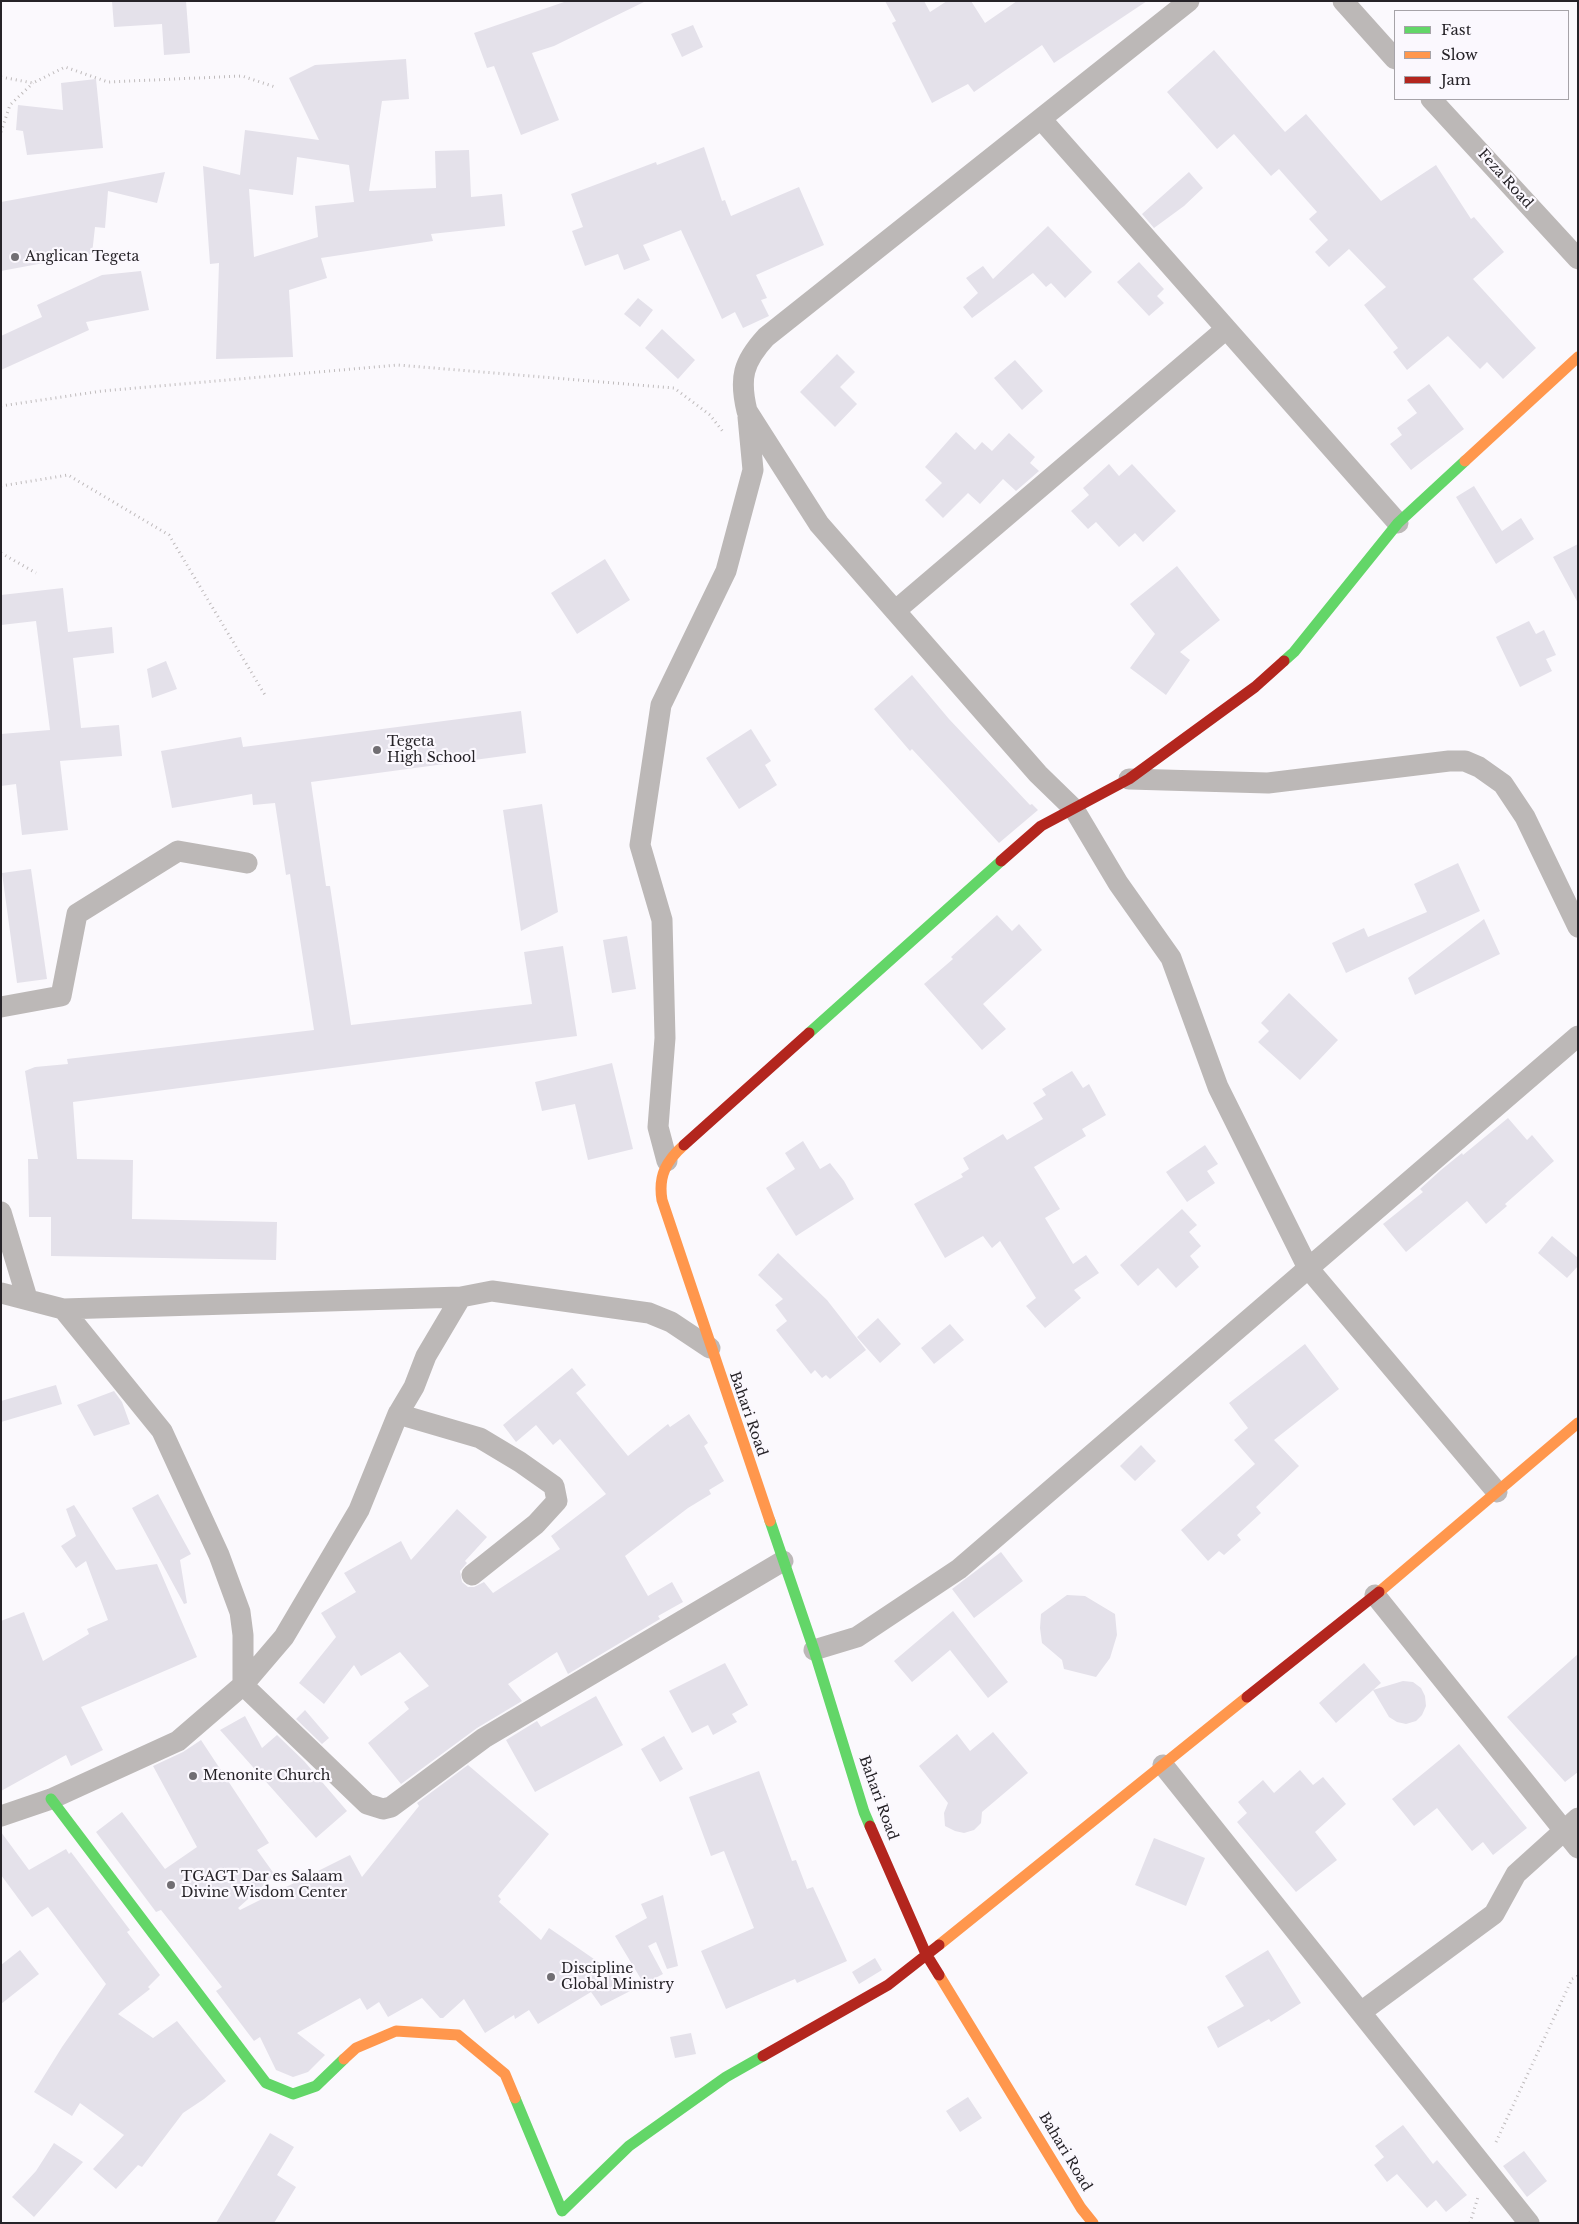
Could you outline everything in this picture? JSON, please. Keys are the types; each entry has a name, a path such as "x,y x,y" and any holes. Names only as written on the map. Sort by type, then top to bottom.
{"street":[{"path":"1189,1 766,337 752,352 744,370 742,391 747,411 753,470 726,571 661,705 640,845 662,920 665,1038 658,1127 667,1161 1041,826 1130,779 1255,686 1294,652 1398,523 1578,357"},
{"path":"1342,1 1394,58"},
{"name":"Feza Road","path":"1432,100 1578,259"},
{"path":"1041,119 1398,523"},
{"path":"895,611 1226,329"},
{"path":"747,411 819,524 1038,774 1074,809 1118,883 1171,958 1218,1087 1308,1268 1497,1492"},
{"path":"1130,779 1268,783 1449,761 1465,761 1479,767 1503,784 1526,817 1578,927"},
{"path":"1,1007 61,996 77,914 178,851 247,863"},
{"path":"814,1650 857,1637 959,1569 1578,1036"},
{"name":"Bahari Road","path":"667,1161 661,1173 659,1187 662,1200 710,1348 814,1650 864,1812 926,1954 1076,2199 1093,2223"},
{"path":"1,1212 27,1298"},
{"path":"1,1293 27,1298 63,1309 461,1297 492,1290 649,1313 670,1322 710,1348"},
{"path":"1,1816 51,1798 178,1741 243,1685 284,1637 359,1510 398,1414 414,1387 426,1356 461,1297"},
{"path":"63,1309 162,1431 219,1555 240,1612 243,1636 243,1685 367,1804 383,1810 391,1807 484,1738 783,1561"},
{"path":"398,1414 480,1438 520,1462 554,1486 557,1501 536,1524 472,1576"},
{"path":"51,1798 266,2083 293,2094 316,2086 356,2048 396,2031 458,2035 505,2074 565,2217 629,2146 726,2077 888,1985 1375,1595 1578,1423"},
{"path":"1375,1595 1571,1825 1578,1848"},
{"path":"1162,1765 1529,2223"},
{"path":"1361,2012 1494,1914 1516,1874 1571,1825"}],"path":[{"path":"1,132 10,105 33,83 65,68 108,82 242,76 275,87"},
{"path":"1,77 33,83"},
{"path":"1,406 102,391 398,365 674,388 710,415 729,439"},
{"path":"1,486 68,475 169,535 265,695"},
{"path":"1,553 36,573"},
{"path":"1496,2143 1572,1979 1578,1976"}],"building":[{"path":"112,1 186,1 190,53 164,55 162,24 114,27"},
{"path":"567,1 646,1 554,46 532,53 559,120 521,135 494,66 487,68 474,33"},
{"path":"885,1 924,1 930,12 947,1 971,1 985,23 1017,1 1147,1 1054,63 1042,45 974,92 968,84 932,103 892,23 896,21"},
{"path":"693,25 703,47 682,57 671,34"},
{"path":"1214,50 1285,132 1306,114 1381,201 1436,165 1471,219 1474,217 1504,252 1473,279 1536,348 1503,379 1487,362 1480,369 1448,336 1407,370 1393,352 1398,348 1364,305 1386,287 1349,249 1329,267 1315,252 1328,240 1309,219 1317,212 1279,169 1271,176 1234,134 1217,149 1167,92"},
{"path":"406,59 409,99 382,101 369,191 436,188 435,151 469,150 471,197 502,194 505,226 431,234 433,241 321,258 327,278 289,290 293,357 216,359 219,263 210,264 203,166 240,175 245,130 319,140 289,78 315,65","holes":["297,157 349,165 354,202 315,206 318,237 254,257 249,189 293,195"]},
{"path":"96,79 103,148 27,155 23,131 16,130 18,105 63,110 61,83"},
{"path":"704,147 722,201 725,200 731,216 799,187 824,245 756,275 767,298 761,300 769,316 743,328 735,312 722,319 681,230 643,245 650,260 624,270 618,254 585,266 572,231 583,227 571,194 656,162 657,165"},
{"path":"165,172 157,203 108,191 105,228 95,227 92,254 1,271 1,202"},
{"path":"1189,172 1203,188 1184,206 1154,228 1142,214"},
{"path":"1048,226 1092,272 1065,298 1051,283 1046,287 1033,273 972,318 963,307 978,293 966,278 983,266 993,279"},
{"path":"1139,262 1164,289 1157,296 1164,303 1149,316 1117,282"},
{"path":"141,271 149,310 86,322 89,330 1,370 1,336 42,317 37,305 102,275"},
{"path":"638,298 653,310 640,327 624,314"},
{"path":"662,329 695,360 678,379 645,348"},
{"path":"837,354 855,372 840,387 857,404 835,427 800,392"},
{"path":"1015,360 1043,391 1022,410 994,378"},
{"path":"1429,384 1464,429 1411,470 1390,444 1402,435 1397,428 1417,413 1407,400"},
{"path":"956,432 975,450 982,442 992,451 1009,433 1035,457 1030,463 1039,471 1016,491 1003,479 980,504 968,493 943,518 925,500 942,483 925,467"},
{"path":"1109,464 1119,476 1132,464 1176,511 1143,542 1135,533 1119,547 1096,522 1088,529 1071,511 1089,495 1083,488"},
{"path":"1474,486 1502,531 1521,518 1534,539 1496,564 1456,497"},
{"path":"1578,544 1578,603 1553,557"},
{"path":"605,559 630,600 577,634 551,593"},
{"path":"1177,566 1220,620 1180,652 1190,660 1166,695 1130,668 1155,634 1130,604"},
{"path":"63,588 68,632 112,627 114,653 73,658 81,728 119,725 122,756 60,761 68,830 22,835 16,784 1,786 1,734 50,730 36,621 1,625 1,595"},
{"path":"1529,621 1536,634 1544,630 1556,655 1546,659 1552,671 1520,687 1496,637"},
{"path":"166,661 177,689 152,698 147,669"},
{"path":"912,675 949,719 1030,805 1032,804 1038,810 999,843 912,749 910,751 874,709"},
{"path":"521,711 526,753 311,782 326,886 330,886 351,1025 532,1004 524,952 563,946 577,1036 73,1102 77,1159 133,1160 132,1219 277,1222 276,1260 51,1256 51,1217 29,1217 28,1159 38,1159 25,1071 35,1067 68,1064 67,1059 314,1030 290,874 286,875 275,803 253,805 252,794 172,808 161,751 241,737 243,747"},
{"path":"751,729 771,761 765,765 777,785 739,809 706,758"},
{"path":"542,804 558,912 521,931 503,810"},
{"path":"1458,863 1480,911 1346,973 1332,943 1364,928 1368,937 1427,912 1414,884"},
{"path":"31,869 47,979 17,983 2,873"},
{"path":"997,915 1012,931 1019,924 1042,950 983,1004 1006,1029 982,1050 924,984 953,959 951,957"},
{"path":"1484,919 1500,954 1415,995 1408,978"},
{"path":"627,936 636,989 612,993 603,940"},
{"path":"1289,993 1338,1040 1300,1080 1258,1042 1269,1031 1261,1023"},
{"path":"612,1063 633,1149 588,1160 575,1104 542,1111 535,1082"},
{"path":"1072,1071 1083,1088 1089,1084 1106,1115 1082,1129 1086,1136 1034,1167 1060,1209 1045,1218 1073,1264 1086,1255 1099,1273 1074,1290 1081,1298 1045,1328 1026,1306 1036,1298 1000,1241 992,1248 983,1236 945,1258 914,1204 963,1177 961,1174 969,1169 963,1158 1003,1134 1007,1140 1043,1119 1033,1103 1046,1095 1042,1089"},
{"path":"1508,1118 1527,1140 1532,1135 1554,1161 1505,1204 1507,1206 1486,1224 1467,1201 1406,1252 1383,1224 1423,1192 1420,1189 1441,1170 1462,1153 1463,1155"},
{"path":"803,1141 820,1169 830,1163 844,1181 854,1199 796,1236 766,1188 795,1169 785,1153"},
{"path":"1205,1145 1218,1164 1207,1171 1215,1183 1187,1202 1166,1172"},
{"path":"1182,1209 1197,1225 1189,1232 1201,1246 1190,1256 1199,1267 1176,1288 1158,1268 1138,1286 1120,1265"},
{"path":"1552,1236 1578,1258 1578,1266 1567,1278 1538,1253"},
{"path":"778,1253 827,1300 866,1350 830,1379 826,1375 822,1378 815,1370 811,1374 776,1330 787,1321 775,1305 783,1299 758,1275"},
{"path":"878,1318 901,1344 880,1363 857,1337"},
{"path":"950,1324 964,1340 934,1364 921,1348"},
{"path":"1305,1344 1339,1389 1274,1440 1299,1466 1256,1507 1261,1513 1237,1535 1241,1540 1224,1555 1219,1551 1208,1561 1181,1530 1255,1464 1234,1440 1248,1428 1229,1403"},
{"path":"572,1368 586,1385 576,1393 628,1456 668,1424 670,1427 689,1414 708,1443 704,1446 724,1481 709,1490 711,1494 688,1508 625,1556 648,1596 672,1582 683,1602 658,1616 660,1619 568,1674 557,1652 508,1684 522,1701 477,1728 401,1784 368,1743 409,1709 404,1702 429,1686 400,1652 361,1676 354,1665 324,1704 299,1683 336,1637 321,1613 356,1592 344,1573 401,1541 411,1560 457,1509 487,1537 465,1561 467,1563 460,1571 462,1582 468,1587 474,1587 484,1582 493,1593 560,1549 551,1536 606,1494 560,1439 553,1445 536,1425 516,1442 503,1425"},
{"path":"56,1385 62,1404 1,1422 1,1401"},
{"path":"114,1391 122,1402 130,1424 94,1436 77,1405"},
{"path":"1141,1445 1156,1461 1135,1481 1120,1466"},
{"path":"158,1494 191,1554 180,1560 187,1603 184,1604 132,1508"},
{"path":"74,1505 116,1570 157,1564 197,1657 81,1707 103,1750 71,1766 66,1755 1,1791 1,1621 24,1612 43,1661 89,1634 87,1629 108,1620 86,1561 76,1568 61,1546 76,1536 66,1509"},
{"path":"1001,1552 1023,1581 974,1618 952,1589"},
{"path":"1067,1595 1085,1596 1115,1614 1117,1635 1110,1658 1096,1677 1064,1669 1062,1660 1042,1643 1041,1614"},
{"path":"953,1611 1008,1682 988,1698 950,1650 912,1682 894,1661"},
{"path":"1578,1654 1578,1772 1565,1782 1507,1717"},
{"path":"725,1663 748,1705 732,1714 737,1722 713,1735 708,1725 692,1733 669,1691"},
{"path":"1364,1663 1381,1683 1336,1723 1319,1703"},
{"path":"1403,1681 1413,1682 1421,1688 1425,1696 1426,1706 1422,1715 1416,1721 1406,1724 1397,1722 1389,1717 1373,1690"},
{"path":"596,1696 623,1745 535,1792 506,1740 537,1721 541,1727"},
{"path":"305,1710 329,1738 322,1744 296,1719"},
{"path":"245,1716 262,1748 277,1735 304,1761 347,1811 316,1838 220,1730"},
{"path":"993,1732 1028,1773 982,1812 981,1823 974,1830 964,1833 955,1831 945,1826 944,1813 948,1803 919,1766 957,1734 970,1751"},
{"path":"664,1736 683,1769 660,1782 641,1749"},
{"path":"201,1740 269,1843 257,1850 275,1875 238,1908 240,1910 350,1855 362,1877 419,1806 417,1803 468,1765 549,1834 498,1896 501,1899 499,1902 541,1940 549,1928 636,1988 601,2006 591,1992 538,2024 529,2010 515,2019 514,2015 485,2033 464,1999 443,2018 440,2018 422,1998 388,2017 379,2002 367,2010 360,1998 297,2033 325,2055 308,2072 293,2077 276,2070 260,2037 254,2041 216,1991 222,1987 161,1910 156,1912 96,1832 122,1812 165,1869 197,1847 153,1766 183,1752"},
{"path":"1459,1744 1527,1828 1493,1855 1483,1842 1472,1851 1437,1808 1414,1826 1392,1799"},
{"path":"1300,1770 1313,1785 1323,1777 1346,1804 1315,1832 1337,1860 1296,1892 1237,1822 1247,1813 1238,1802 1263,1780 1274,1793"},
{"path":"759,1771 792,1861 796,1860 807,1889 813,1887 847,1961 797,1983 795,1979 726,2009 701,1951 754,1928 724,1851 711,1856 689,1797"},
{"path":"1,1832 29,1870 66,1849 69,1854 71,1852 130,1930 127,1932 160,1975 148,1987 150,1989 118,2014 153,2038 177,2021 226,2081 183,2113 142,2167 138,2165 116,2189 93,2169 124,2135 80,2103 72,2116 34,2092 62,2047 106,1984 48,1907 32,1917 1,1875"},
{"path":"1154,1838 1205,1858 1186,1906 1135,1885"},
{"path":"663,1895 678,1966 667,1969 656,1942 648,1946 663,1974 644,1984 615,1936 647,1918 641,1904"},
{"path":"20,1950 39,1974 1,2004 1,1965"},
{"path":"1268,1950 1301,2003 1271,2022 1269,2019 1218,2048 1207,2027 1244,2006 1225,1976"},
{"path":"875,1958 882,1970 859,1984 852,1972"},
{"path":"691,2033 696,2054 675,2058 670,2037"},
{"path":"968,2097 982,2118 960,2132 946,2111"},
{"path":"1403,2125 1433,2164 1437,2160 1467,2195 1446,2212 1436,2200 1427,2208 1397,2174 1387,2182 1374,2165 1384,2157 1375,2146"},
{"path":"270,2133 294,2147 277,2175 296,2187 274,2223 216,2223"},
{"path":"54,2143 83,2162 34,2217 12,2197 36,2171"},
{"path":"1524,2151 1547,2181 1527,2197 1503,2166"}],"traffic: fast":[{"path":"1284,661 1294,652 1398,523 1465,461"},
{"path":"809,1033 1001,861"},
{"path":"770,1521 814,1650 870,1826"},
{"path":"51,1799 266,2083 293,2094 316,2086 344,2059"},
{"path":"515,2098 562,2211 629,2146 726,2077 763,2056"}],"traffic: slow":[{"path":"1465,461 1578,357"},
{"path":"684,1145 672,1157 662,1176 662,1200 770,1521"},
{"path":"1379,1592 1578,1423"},
{"path":"939,1945 1247,1697"},
{"path":"939,1975 1081,2208 1093,2223"},
{"path":"344,2059 356,2048 396,2031 458,2035 505,2074 515,2098"}],"traffic: jam":[{"path":"1001,861 1041,826 1129,779 1255,687 1284,661"},
{"path":"684,1145 809,1033"},
{"path":"1247,1697 1379,1592"},
{"path":"870,1826 926,1954 939,1975"},
{"path":"763,2056 888,1985 939,1945"}],"place":[{"name":"Anglican Tegeta","path":"15,257"},
{"name":"Tegeta High School","path":"377,750"},
{"name":"Menonite Church","path":"193,1776"},
{"name":"TGAGT Dar es Salaam Divine Wisdom Center","path":"171,1885"},
{"name":"Discipline Global Ministry","path":"551,1977"}]}
